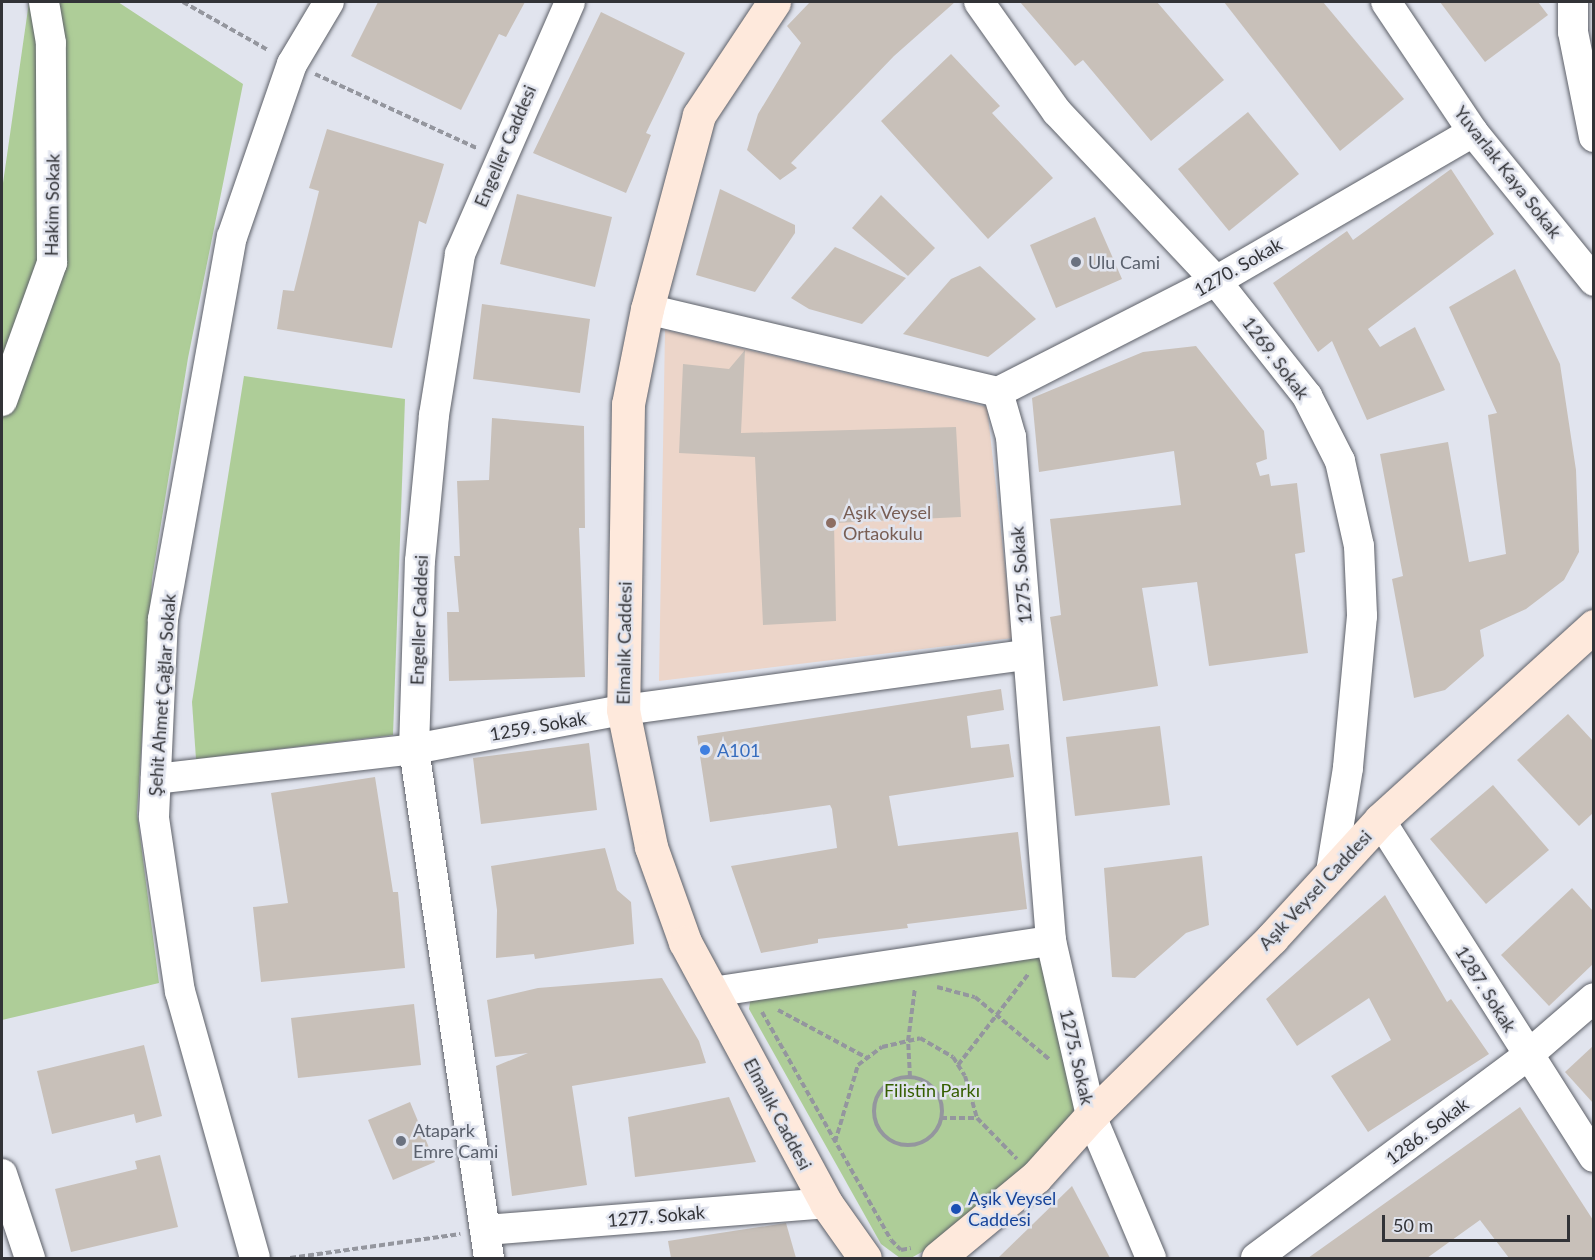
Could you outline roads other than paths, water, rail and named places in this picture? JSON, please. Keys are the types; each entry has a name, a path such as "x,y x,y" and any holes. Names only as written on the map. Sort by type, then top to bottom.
{"street":[{"name":"Hakim Sokak","path":"2,401 52,263 51,43 44,2"},
{"name":"Şehit Ahmet Çağlar Sokak","path":"255,1258 180,992 154,817 163,619 232,237 292,64 328,2"},
{"name":"Engeller Caddesi","path":"487,1244 414,749 420,561 434,415 460,254 499,158 570,2"},
{"name":"Elmalık Caddesi","path":"774,2 699,116 647,309 628,404 623,710 651,847 685,942 826,1203 865,1258"},
{"name":"1269. Sokak","path":"978,2 1058,112 1216,281 1307,396 1340,461 1359,546 1362,616 1348,768 1331,872"},
{"name":"Yuvarlak Kaya Sokak","path":"1386,2 1473,132 1593,281"},
{"path":"1573,2 1574,32 1593,137"},
{"name":"1270. Sokak","path":"998,392 1216,281 1473,132"},
{"path":"647,309 998,392"},
{"name":"1275. Sokak","path":"998,392 1011,437 1051,941 1091,1116 1151,1258"},
{"name":"Aşık Veysel Caddesi","path":"929,1252 1036,1177 1091,1116 1272,938 1380,820 1593,626"},
{"name":"1259. Sokak","path":"156,779 414,749 623,710 1027,655"},
{"name":"1287. Sokak","path":"1380,820 1593,1156"},
{"path":"712,992 1051,941"},
{"name":"1286. Sokak","path":"1256,1258 1528,1055 1593,998"},
{"path":"2,1174 30,1258"},
{"name":"1277. Sokak","path":"487,1244 826,1203"}],"place":[{"name":"Ulu Cami","path":"1076,262"},
{"name":"Aşık Veysel Ortaokulu","path":"831,523"},
{"name":"A101","path":"705,750"},
{"name":"Atapark Emre Cami","path":"401,1141"},
{"name":"Aşık Veysel Caddesi","path":"956,1209"}],"park label":[{"name":"Filistin Parkı","path":"932,1090"}]}
